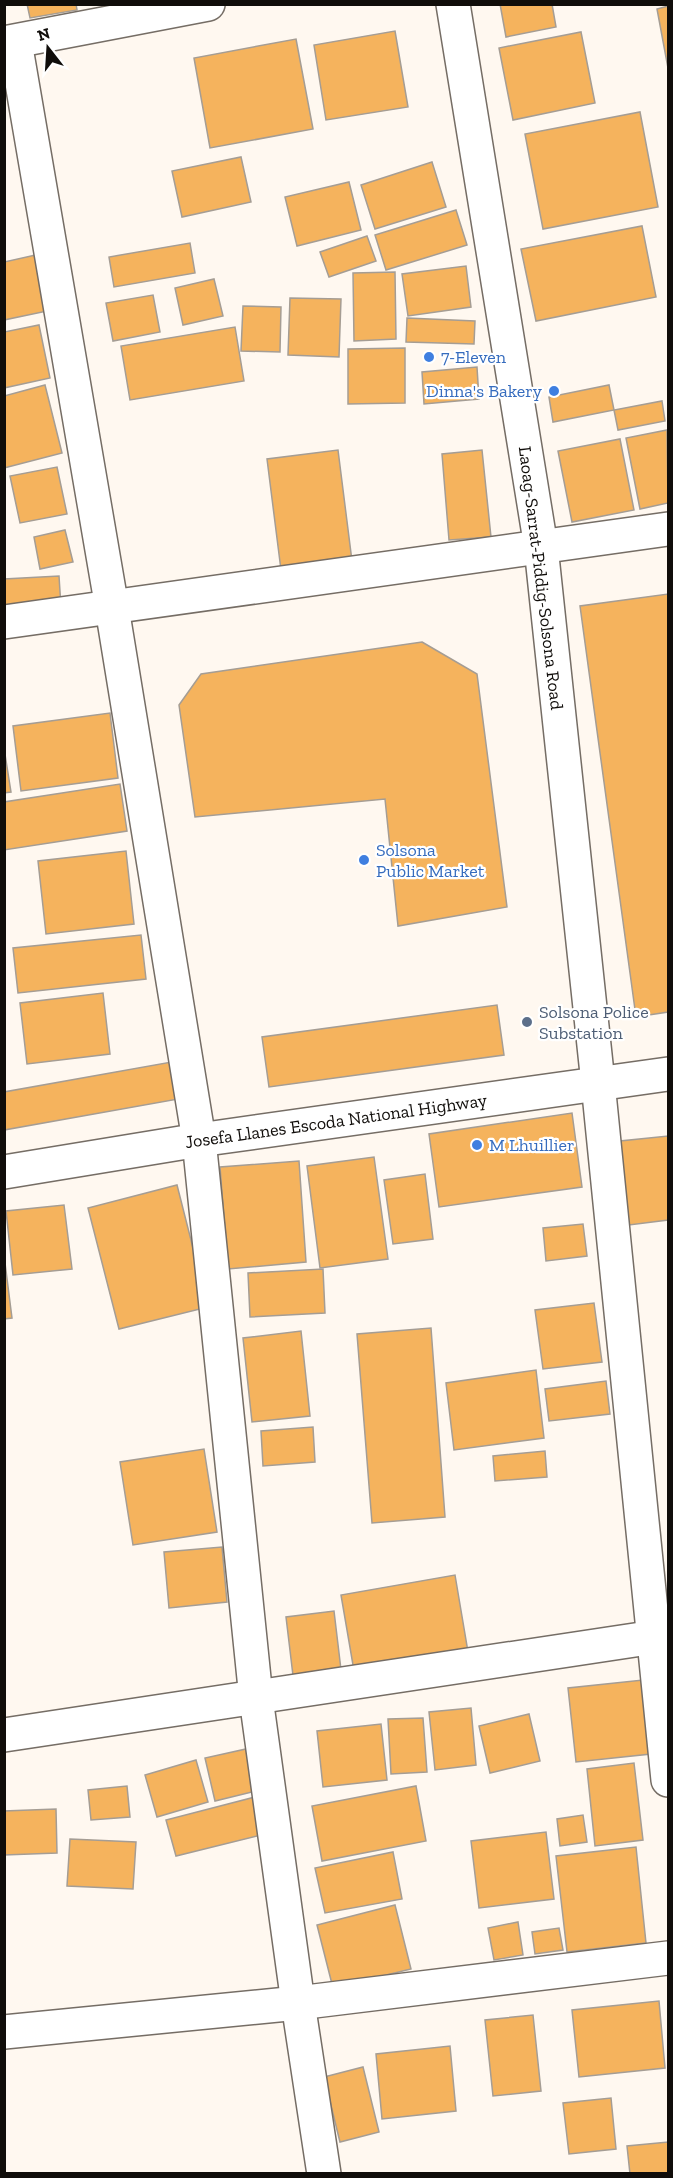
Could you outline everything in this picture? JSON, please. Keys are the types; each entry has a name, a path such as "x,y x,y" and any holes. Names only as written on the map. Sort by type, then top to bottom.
{"street":[{"path":"208,4 10,43 112,608 199,1140 256,1698 324,2174"},
{"name":"Laoag-Sarrat-Piddig-Solsona Road","path":"453,4 541,547 660,1636 669,1780"},
{"path":"4,622 669,529"},
{"name":"Josefa Llanes Escoda National Highway","path":"4,1172 199,1140 669,1074"},
{"path":"4,1735 660,1636"},
{"path":"4,2032 298,2003 669,1958"}],"building":[{"path":"27,4 76,4 77,10 30,18"},
{"path":"500,4 552,4 556,27 506,37"},
{"path":"668,6 668,68 657,9"},
{"path":"395,31 408,107 326,120 314,45"},
{"path":"581,32 595,103 513,120 499,48"},
{"path":"296,39 313,129 210,148 194,58"},
{"path":"640,112 658,207 543,229 525,134"},
{"path":"241,157 251,202 182,217 172,171"},
{"path":"432,162 446,207 375,229 361,185"},
{"path":"349,182 361,230 297,246 285,197"},
{"path":"456,210 467,245 386,270 375,235"},
{"path":"642,226 656,297 536,321 521,249"},
{"path":"367,236 376,261 329,277 320,252"},
{"path":"190,243 195,273 114,287 109,257"},
{"path":"40,254 52,310 4,320 4,262"},
{"path":"466,266 471,307 408,316 402,274"},
{"path":"395,272 396,339 354,341 353,273"},
{"path":"214,279 223,316 183,325 175,288"},
{"path":"153,295 160,332 113,341 106,303"},
{"path":"290,298 341,299 339,357 288,355"},
{"path":"243,306 281,307 280,352 241,351"},
{"path":"407,318 475,321 474,344 406,342"},
{"path":"39,325 50,378 4,388 4,332"},
{"path":"235,327 244,381 130,400 121,346"},
{"path":"405,348 405,403 348,404 348,349"},
{"path":"477,367 479,399 424,404 422,372"},
{"path":"45,385 62,453 4,468 4,396"},
{"path":"609,385 614,410 553,422 549,397"},
{"path":"662,401 665,421 618,430 614,410"},
{"path":"667,430 668,503 640,509 626,438"},
{"path":"620,439 634,510 572,522 558,451"},
{"path":"338,450 352,561 281,570 267,459"},
{"path":"482,450 491,537 449,540 442,454"},
{"path":"57,467 67,514 20,523 10,476"},
{"path":"65,530 73,562 40,569 34,537"},
{"path":"59,576 61,607 4,610 4,579"},
{"path":"668,594 668,1012 636,1017 580,606"},
{"path":"422,642 477,674 507,907 398,926 385,799 195,817 179,705 201,674"},
{"path":"110,713 118,778 21,791 13,726"},
{"path":"4,748 11,792 4,793"},
{"path":"120,784 127,831 4,850 4,802"},
{"path":"126,851 134,924 46,934 38,861"},
{"path":"141,935 146,979 18,993 13,948"},
{"path":"103,993 110,1054 27,1064 20,1003"},
{"path":"497,1005 504,1055 269,1087 262,1037"},
{"path":"177,1061 184,1098 4,1130 4,1092"},
{"path":"572,1113 582,1187 439,1207 429,1134"},
{"path":"668,1136 668,1220 629,1225 620,1141"},
{"path":"374,1157 388,1259 320,1268 307,1166"},
{"path":"299,1161 306,1262 228,1269 220,1167"},
{"path":"425,1174 433,1239 393,1244 384,1180"},
{"path":"177,1185 208,1307 119,1329 88,1208"},
{"path":"64,1205 72,1269 13,1275 6,1211"},
{"path":"583,1224 587,1256 546,1261 543,1228"},
{"path":"4,1255 12,1318 4,1319"},
{"path":"323,1269 325,1313 250,1317 248,1273"},
{"path":"594,1303 602,1362 543,1369 535,1310"},
{"path":"431,1328 445,1517 372,1523 357,1334"},
{"path":"301,1331 310,1416 252,1422 243,1338"},
{"path":"536,1370 544,1438 454,1450 446,1383"},
{"path":"606,1381 610,1414 549,1421 545,1389"},
{"path":"313,1427 315,1462 263,1466 261,1431"},
{"path":"204,1449 217,1532 133,1545 120,1462"},
{"path":"545,1451 547,1477 495,1481 493,1456"},
{"path":"222,1547 227,1602 169,1608 164,1552"},
{"path":"455,1575 468,1652 354,1671 341,1595"},
{"path":"334,1611 342,1678 294,1684 286,1617"},
{"path":"643,1680 651,1754 576,1762 568,1688"},
{"path":"471,1708 476,1765 435,1770 429,1712"},
{"path":"529,1714 540,1761 490,1773 479,1726"},
{"path":"423,1718 427,1772 391,1774 388,1719"},
{"path":"381,1724 387,1780 323,1787 317,1731"},
{"path":"246,1749 256,1791 215,1801 205,1758"},
{"path":"196,1760 208,1802 157,1817 145,1775"},
{"path":"634,1763 643,1840 595,1846 587,1769"},
{"path":"127,1786 130,1817 91,1820 88,1790"},
{"path":"416,1786 426,1841 322,1861 312,1806"},
{"path":"255,1797 265,1834 176,1856 166,1820"},
{"path":"56,1809 57,1853 4,1855 4,1811"},
{"path":"583,1815 587,1842 560,1846 557,1819"},
{"path":"546,1832 554,1899 479,1908 471,1841"},
{"path":"70,1839 136,1842 133,1889 67,1886"},
{"path":"636,1847 646,1943 567,1952 556,1856"},
{"path":"393,1852 402,1899 325,1913 315,1868"},
{"path":"395,1905 411,1969 333,1988 317,1925"},
{"path":"518,1922 523,1955 494,1960 488,1928"},
{"path":"559,1928 563,1950 535,1954 532,1932"},
{"path":"659,2001 665,2068 579,2077 572,2010"},
{"path":"533,2015 541,2091 493,2096 485,2020"},
{"path":"450,2046 456,2111 382,2119 376,2054"},
{"path":"363,2067 379,2132 340,2142 324,2077"},
{"path":"611,2098 616,2149 569,2154 563,2103"},
{"path":"668,2142 668,2174 630,2174 627,2146"}],"place":[{"name":"7-Eleven","path":"429,357"},
{"name":"Dinna's Bakery","path":"554,391"},
{"name":"Solsona Public Market","path":"364,860"},
{"name":"Solsona Police Substation","path":"527,1022"},
{"name":"M Lhuillier","path":"477,1145"}]}
